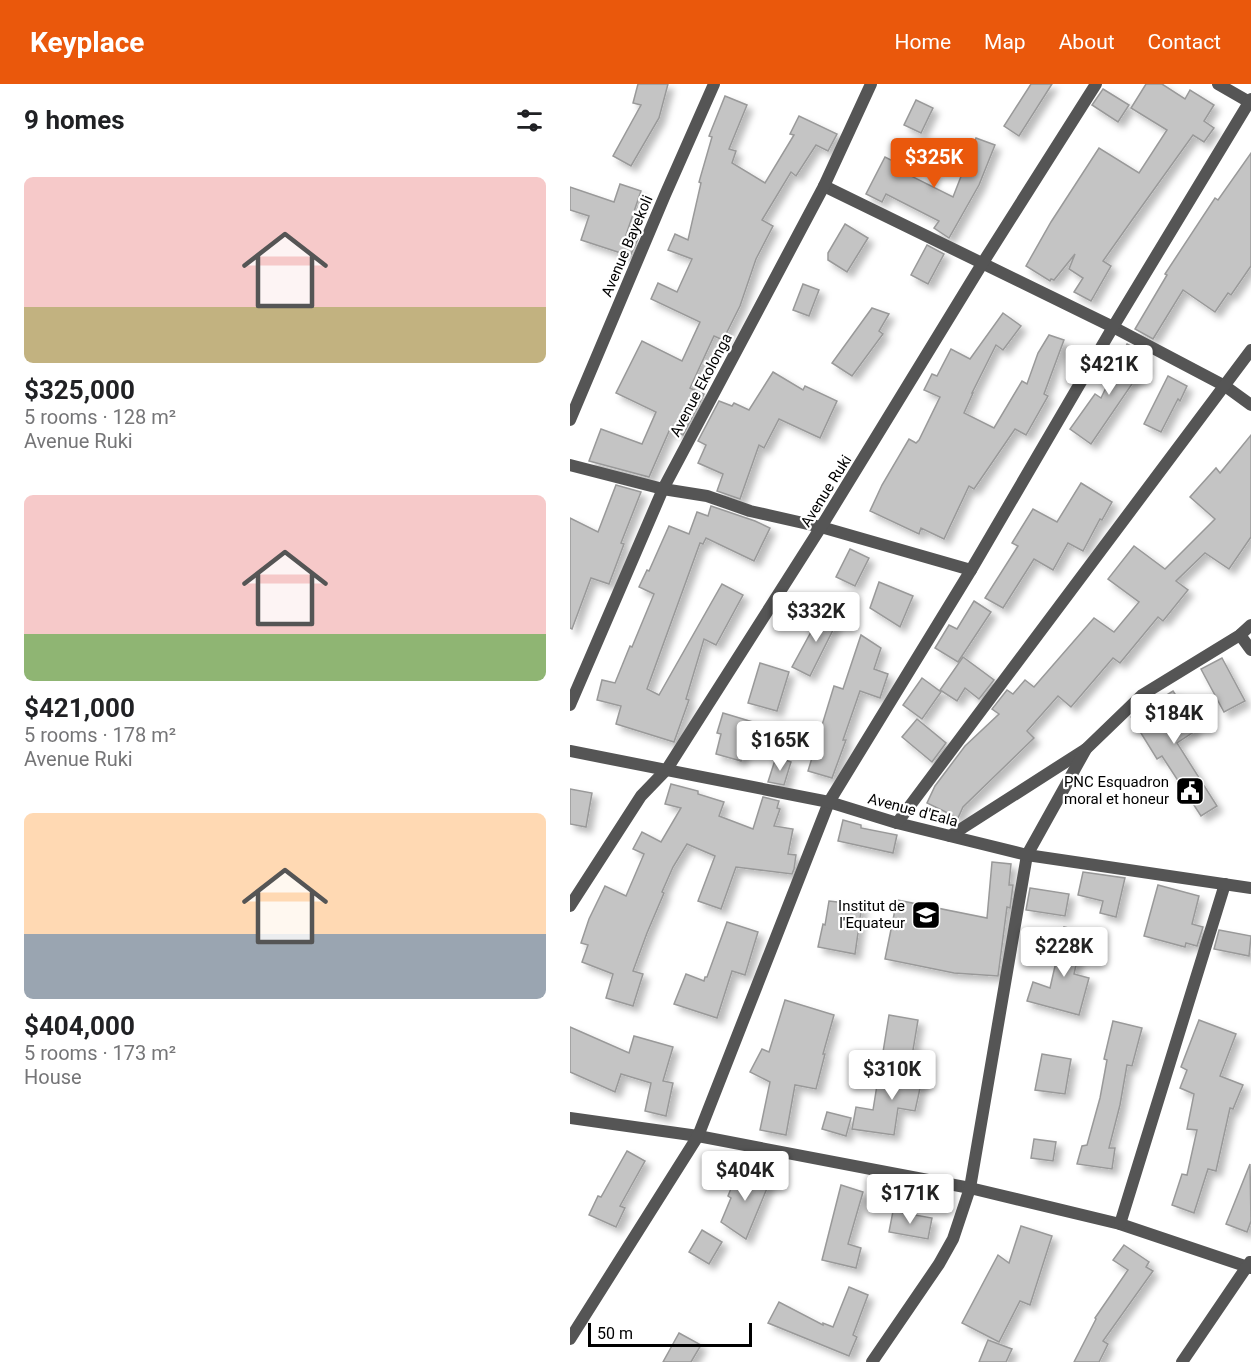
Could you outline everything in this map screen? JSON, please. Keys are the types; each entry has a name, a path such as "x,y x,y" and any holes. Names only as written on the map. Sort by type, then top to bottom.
{"street":[{"name":"Avenue Bayekoli","path":"570,420 714,84"},
{"name":"Avenue Ekolonga","path":"570,705 663,489 824,186 871,84"},
{"name":"Avenue Ruki","path":"570,906 641,796 667,769 821,527 982,264 1096,84"},
{"path":"570,1339 698,1136 829,802 971,570 1113,327 1250,101 1218,84"},
{"path":"824,186 1113,327 1225,386 1251,405"},
{"path":"897,823 1251,350"},
{"path":"570,465 663,489 707,496 750,511 821,527 971,570"},
{"path":"950,836 1086,749 1142,695 1251,626"},
{"path":"1240,635 1251,650"},
{"path":"872,1362 939,1264 953,1239 970,1188 1027,855 1086,749"},
{"name":"Avenue d'Eala","path":"570,751 829,802 897,823 1027,855 1251,888"},
{"path":"1120,1224 1225,884"},
{"path":"570,1118 698,1136 970,1188 1120,1224 1250,1266 1182,1362"}],"building":[{"path":"638,84 668,84 659,118 631,166 613,156 641,105 633,103"},
{"path":"1031,84 1052,84 1019,136 1004,126"},
{"path":"1146,84 1162,84 1185,99 1190,90 1214,105 1204,121 1214,128 1204,142 1193,135 1132,220 1103,261 1111,266 1091,301 1074,292 1083,278 1069,269 1075,254 1054,280 1050,281 1026,266 1051,222 1099,148 1139,173 1167,130 1131,108"},
{"path":"1103,89 1129,105 1118,122 1092,105"},
{"path":"725,96 747,105 729,149 736,151 732,163 765,183 794,135 790,134 799,116 837,134 828,151 816,145 796,176 791,172 762,220 773,226 756,259 740,306 723,340 714,336 690,388 704,394 683,435 670,429 649,477 589,461 601,429 642,444 656,412 616,393 642,341 682,361 700,322 651,299 658,283 677,292 692,259 668,250 675,234 688,240 701,183 699,182 712,137 709,136"},
{"path":"916,100 933,108 921,133 904,125"},
{"path":"976,138 995,145 979,185 949,238 934,228 939,221 886,194 882,202 866,194 885,157 901,165 899,170 953,197"},
{"path":"1251,153 1251,266 1231,295 1228,293 1215,312 1183,290 1153,339 1135,329 1167,275 1165,274 1215,198 1218,200"},
{"path":"620,184 641,191 626,235 638,239 630,256 581,240 589,216 570,210 570,187 614,202"},
{"path":"845,224 868,238 847,272 828,260 828,253"},
{"path":"927,245 944,254 928,284 911,275"},
{"path":"803,284 819,290 809,316 793,310"},
{"path":"872,308 889,314 879,331 883,334 852,376 832,363"},
{"path":"1003,313 1021,326 1003,350 996,345 964,413 994,428 1022,381 1027,384 1038,353 1049,335 1064,340 1044,394 1048,396 1026,435 1015,429 974,489 969,486 944,539 921,528 919,534 870,511 882,485 909,439 916,443 919,440 940,397 924,390 932,374 937,376 951,349 970,359"},
{"path":"1127,344 1144,353 1139,361 1145,365 1091,444 1070,429 1095,394 1101,398"},
{"path":"773,372 803,390 805,386 837,401 820,438 779,419 764,448 759,445 740,499 717,491 723,474 698,463 706,445 698,441 719,401 732,406 734,403 749,410"},
{"path":"1168,376 1187,386 1161,432 1144,424"},
{"path":"1251,435 1251,537 1229,569 1205,553 1176,581 1188,590 1163,621 1158,617 1120,663 1113,658 1071,707 1058,696 1027,731 1034,738 963,807 958,818 927,803 935,786 965,746 999,714 992,709 1007,690 1013,694 1025,680 1034,687 1094,618 1114,632 1139,602 1108,579 1134,546 1165,569 1215,519 1190,497 1216,468 1220,473"},
{"path":"1081,483 1112,502 1083,551 1068,543 1053,570 1034,559 1003,608 985,598 1018,546 1012,543 1033,509 1057,522"},
{"path":"616,485 641,492 621,543 624,544 609,584 591,578 572,629 570,628 570,518 598,532"},
{"path":"711,506 770,528 754,561 706,538 703,544 700,543 647,689 659,695 722,584 743,595 716,645 704,639 686,699 689,700 674,742 616,724 621,706 597,700 602,680 615,683 654,594 639,587 647,570 649,571 669,526 689,534 697,512 708,516"},
{"path":"850,549 869,558 855,586 836,577"},
{"path":"879,582 913,596 900,627 870,608"},
{"path":"974,601 991,612 958,662 935,648 949,625 957,629"},
{"path":"824,608 839,618 810,676 792,667"},
{"path":"861,635 881,648 874,669 888,674 880,698 860,691 832,778 808,771 834,686 843,689"},
{"path":"963,657 994,680 979,699 965,688 957,701 940,690"},
{"path":"1222,658 1245,701 1224,712 1201,669"},
{"path":"760,663 789,672 777,711 748,703"},
{"path":"922,678 941,692 922,719 903,705"},
{"path":"1173,691 1195,724 1195,731 1177,743 1217,806 1201,816 1162,756 1157,759 1131,717"},
{"path":"723,713 753,722 741,761 716,754 721,734 717,733"},
{"path":"917,719 946,743 932,762 902,737"},
{"path":"776,757 791,762 784,785 768,782"},
{"path":"671,784 698,791 698,794 724,802 719,816 753,829 763,797 779,801 777,808 780,809 774,826 793,829 788,854 796,855 794,869 792,874 736,867 721,909 698,901 715,856 687,844 662,892 664,893 633,971 643,974 633,1006 606,998 613,974 582,962 588,945 581,943 589,919 605,886 626,896 644,854 633,849 642,832 661,842 681,808 665,804"},
{"path":"570,789 592,793 586,827 570,824"},
{"path":"843,820 861,825 861,828 897,835 893,853 838,841"},
{"path":"992,862 1011,864 1009,885 1013,885 1010,908 1007,907 998,976 954,973 885,959 897,900 987,918"},
{"path":"1083,872 1125,878 1116,917 1100,913 1103,901 1078,895"},
{"path":"1158,885 1199,896 1192,924 1203,927 1197,946 1186,943 1185,947 1144,936"},
{"path":"1030,888 1069,894 1065,916 1026,910"},
{"path":"829,901 862,905 855,954 818,947"},
{"path":"727,922 758,932 745,975 732,971 717,1018 674,1004 686,974 704,981 707,977"},
{"path":"1064,927 1084,931 1074,974 1089,978 1079,1015 1027,1001 1033,982 1050,988"},
{"path":"1219,930 1251,936 1249,956 1214,949"},
{"path":"785,1000 834,1015 816,1089 795,1085 786,1135 760,1130 770,1082 750,1072 762,1049 769,1052"},
{"path":"889,1015 918,1020 912,1056 883,1052"},
{"path":"1199,1020 1236,1034 1220,1076 1243,1085 1233,1109 1230,1108 1216,1171 1208,1169 1194,1213 1172,1205 1182,1174 1187,1175 1197,1130 1187,1129 1194,1094 1180,1088 1187,1070 1181,1067"},
{"path":"1113,1021 1142,1028 1132,1066 1127,1065 1109,1148 1115,1148 1112,1169 1077,1164 1082,1146 1087,1145 1100,1098 1107,1060 1104,1059"},
{"path":"570,1027 629,1053 634,1036 673,1047 663,1081 673,1083 666,1116 645,1111 651,1083 621,1074 615,1092 570,1072"},
{"path":"1042,1054 1071,1059 1065,1094 1035,1090"},
{"path":"900,1061 925,1066 915,1111 898,1108 894,1135 852,1129 856,1107 873,1110 877,1085 894,1088"},
{"path":"827,1112 851,1118 846,1136 822,1129"},
{"path":"1034,1139 1056,1142 1053,1161 1031,1158"},
{"path":"627,1151 645,1161 620,1206 625,1208 616,1227 589,1215 598,1196 601,1197"},
{"path":"1250,1164 1251,1221 1247,1232 1226,1224"},
{"path":"739,1169 770,1181 746,1239 721,1222"},
{"path":"841,1185 863,1192 848,1244 861,1248 856,1268 822,1260"},
{"path":"893,1211 932,1218 928,1239 889,1232"},
{"path":"1021,1226 1052,1236 1030,1305 1020,1301 999,1342 962,1323 998,1255 1009,1263"},
{"path":"702,1230 722,1242 709,1264 689,1252"},
{"path":"1124,1245 1149,1262 1146,1267 1153,1271 1103,1341 1108,1344 1099,1362 1074,1362 1095,1318 1128,1270 1113,1260"},
{"path":"849,1287 868,1295 853,1335 857,1337 849,1356 768,1323 779,1302 823,1325 823,1323 833,1327"},
{"path":"679,1333 701,1345 691,1362 663,1362"},
{"path":"988,1340 1012,1349 1006,1362 979,1362"}],"place":[{"name":"PNC Esquadron moral et honeur","path":"1190,791"},
{"name":"Institut de l'Equateur","path":"926,915"}]}
